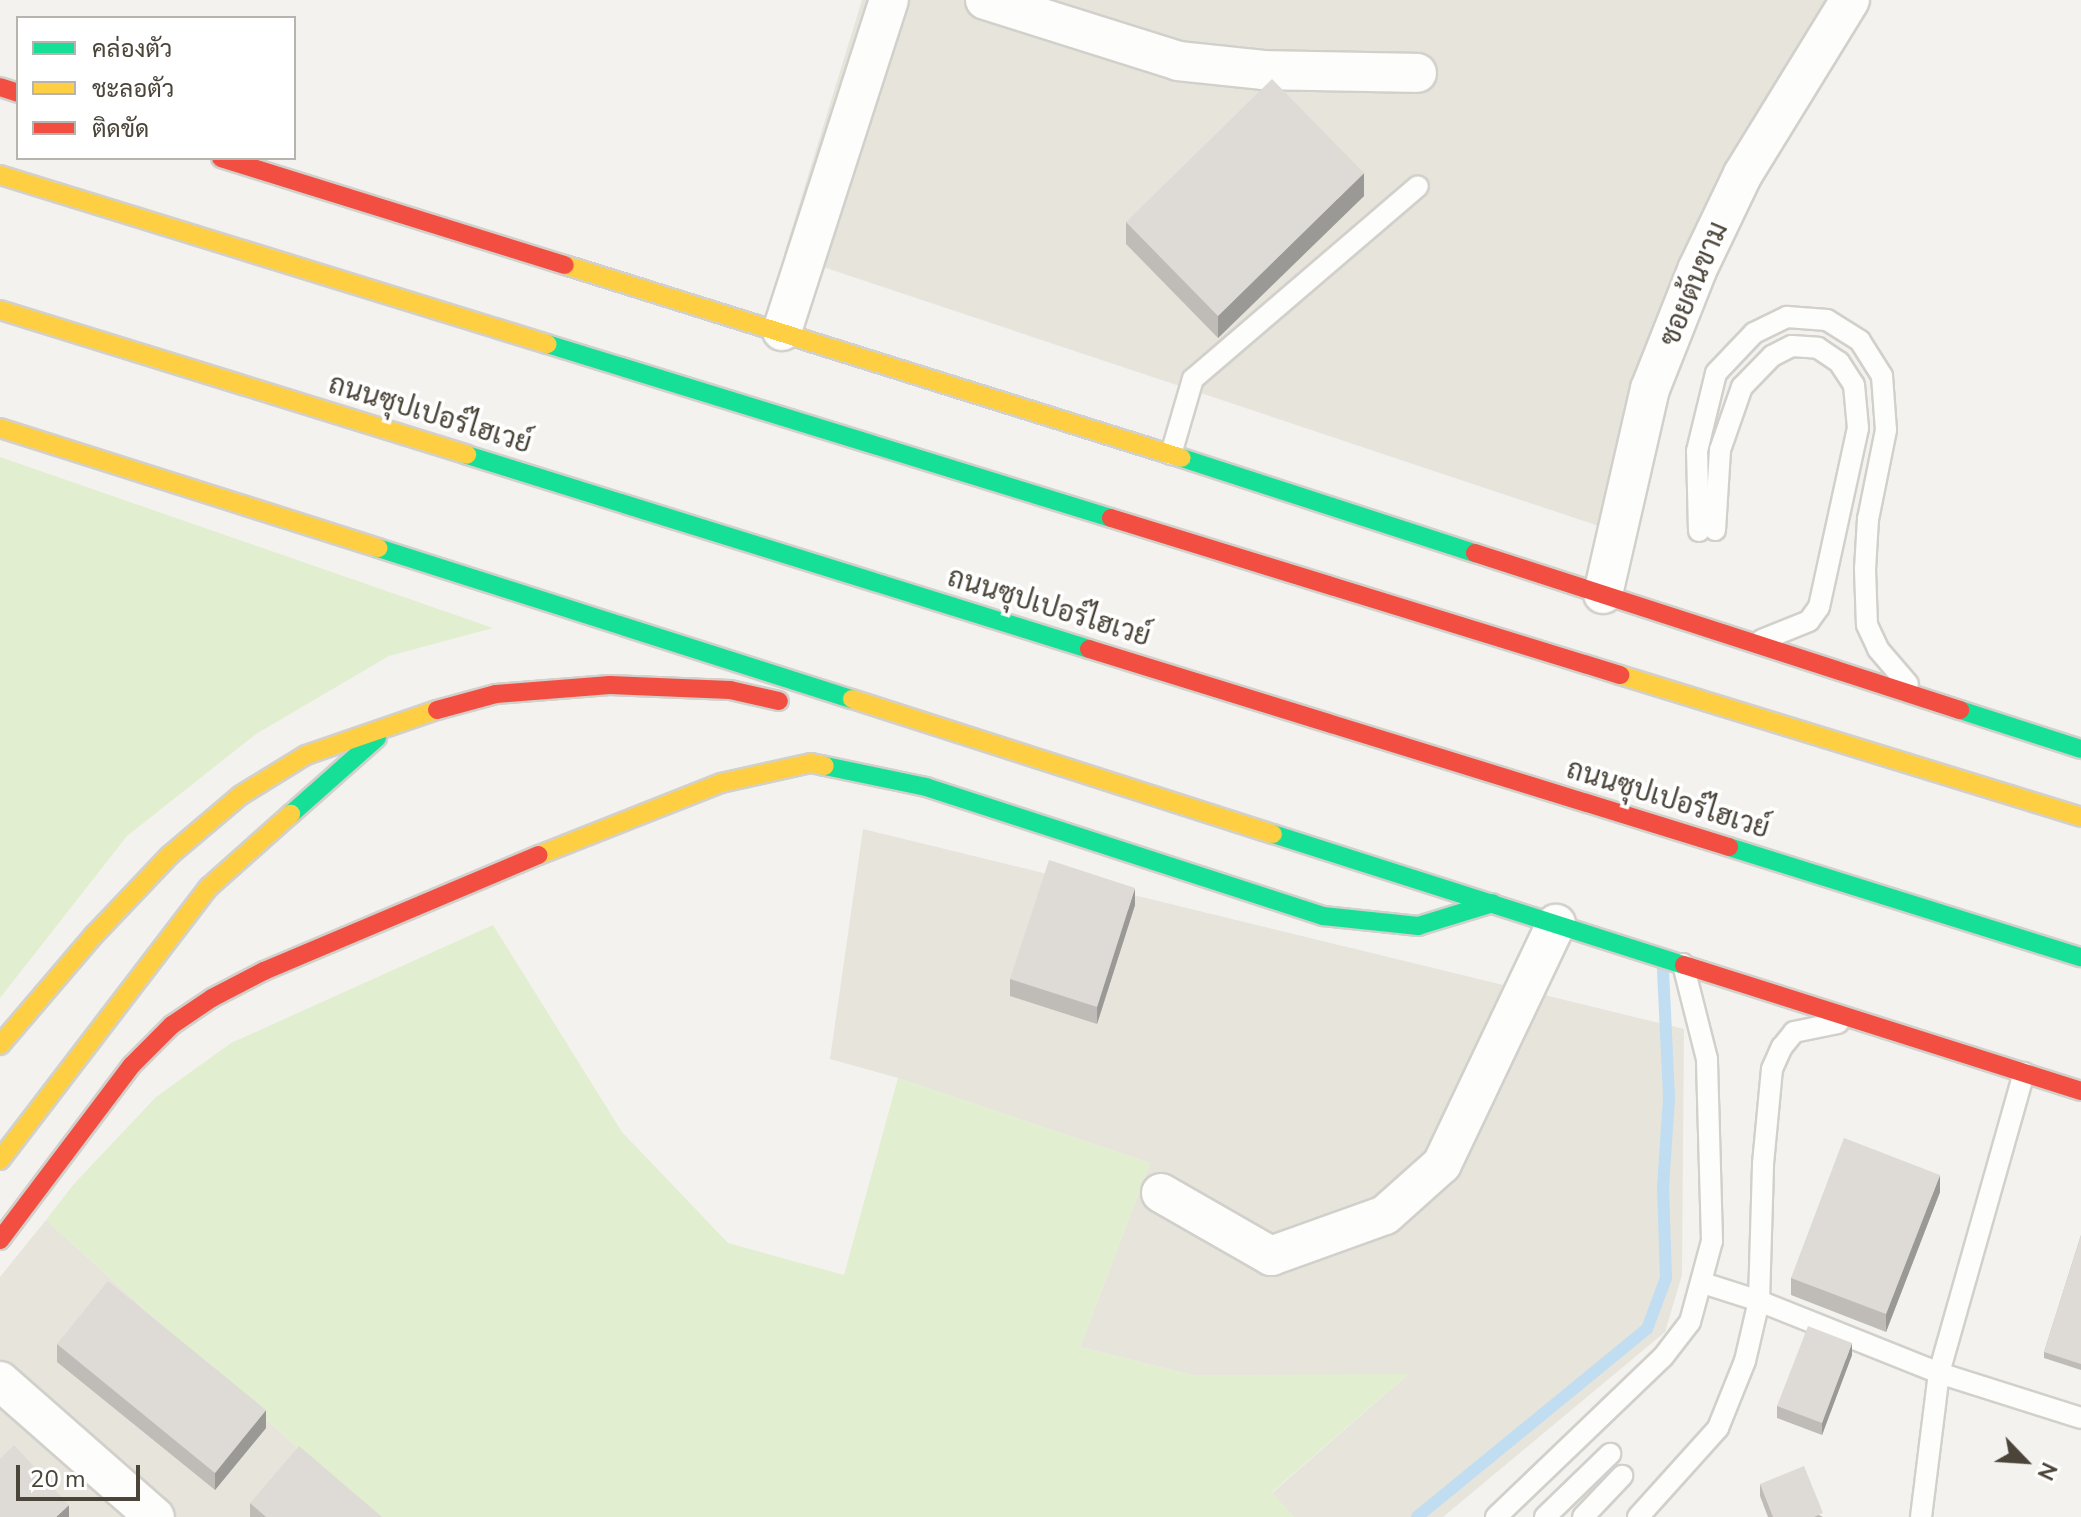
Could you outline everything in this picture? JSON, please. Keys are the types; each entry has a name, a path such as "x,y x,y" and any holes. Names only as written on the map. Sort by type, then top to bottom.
{"main road":[{"path":"227,160 1171,454 2081,749"},
{"path":"0,175 2081,817"},
{"name":"ถนนซุปเปอร์ไฮเวย์","path":"0,310 2081,957"},
{"path":"0,428 2081,1091"},
{"path":"0,1045 94,935 159,866 241,795 306,755 397,721 496,694 610,685 730,690 805,707"},
{"path":"835,714 1059,764"},
{"path":"0,1160 209,887 397,721"},
{"path":"0,1240 132,1065 172,1025 212,998 264,971 650,809 751,777 811,763 926,787 1323,916 1418,926 1493,903"}],"street":[{"path":"782,331 889,0"},
{"path":"985,0 1178,61 1264,70 1417,73"},
{"name":"ซอยต้นขาม","path":"1603,594 1650,389 1697,270 1743,174 1850,0"},
{"path":"1161,1193 1271,1256 1385,1215 1442,1164 1556,924"},
{"path":"0,1381 155,1517"}],"lane":[{"path":"1171,454 1193,379 1418,186"},
{"path":"1754,643 1809,621 1819,607 1858,428 1854,385 1839,362 1818,348 1792,346 1772,356 1742,387 1720,450 1707,531 1697,451 1716,373 1754,333 1787,317 1827,320 1860,341 1882,376 1886,430 1868,519 1865,569 1867,625 1891,667 1919,696"},
{"path":"1496,1517 1663,1357 1690,1322 1712,1241 1707,1059 1683,964"},
{"path":"1638,1517 1718,1428 1745,1361 1759,1301 1763,1164 1772,1069 1782,1047 1794,1032 1857,1019"},
{"path":"1921,1517 1939,1373 2024,1073"},
{"path":"1703,1283 1759,1301 1939,1373 2081,1418"},
{"path":"1545,1517 1610,1454"},
{"path":"1583,1517 1622,1476"}],"shaded area":[{"path":"862,0 1837,0 1602,527 784,254"},
{"path":"863,829 1684,1029 1682,1275 1665,1332 1443,1517 1294,1517 1272,1493 1407,1375 1192,1375 1080,1347 1150,1163 898,1078 830,1059"},
{"path":"46,1220 374,1517 0,1517 0,1277"}],"green space":[{"path":"0,457 493,628 389,656 256,734 127,836 0,998"},
{"path":"493,925 622,1132 728,1243 844,1275 898,1078 1150,1163 1080,1347 1192,1375 1408,1374 1272,1492 1294,1517 374,1517 46,1220 73,1185 156,1097 231,1043"}],"building":[{"path":"1272,79 1364,173 1218,316 1126,222"},
{"path":"1049,860 1135,888 1097,1007 1010,979"},
{"path":"1844,1138 1940,1175 1886,1314 1791,1278"},
{"path":"2081,1235 2081,1364 2044,1352"},
{"path":"108,1281 266,1410 215,1473 57,1344"},
{"path":"1808,1326 1852,1343 1822,1423 1777,1406"},
{"path":"14,1445 69,1505 56,1517 0,1517 0,1459"},
{"path":"299,1446 382,1517 266,1517 250,1503"},
{"path":"1804,1466 1823,1513 1814,1517 1773,1517 1760,1484"}],"waterway":[{"path":"1417,1517 1647,1329 1666,1278 1663,1188 1669,1097 1663,970"}],"traffic: fast":[{"path":"547,344 1111,518"},
{"path":"467,455 1089,649"},
{"path":"1182,458 1475,553"},
{"path":"378,548 852,699"},
{"path":"1960,710 2081,749"},
{"path":"291,814 377,738"},
{"path":"825,766 926,787 1323,916 1418,926 1493,903"},
{"path":"1273,834 1684,965"},
{"path":"1729,847 2081,957"}],"traffic: slow":[{"path":"0,175 547,344"},
{"path":"565,265 1182,458"},
{"path":"0,310 467,455"},
{"path":"0,428 378,548"},
{"path":"1620,675 2081,817"},
{"path":"852,699 1273,834"},
{"path":"0,1045 94,935 170,855 241,795 306,755 437,710"},
{"path":"539,855 721,783 811,763 825,766"},
{"path":"0,1160 209,887 291,814"}],"traffic: jam":[{"path":"0,87 16,92"},
{"path":"227,160 565,265"},
{"path":"1111,518 1620,675"},
{"path":"1475,553 1960,710"},
{"path":"1089,649 1729,847"},
{"path":"437,710 496,694 610,685 730,690 779,701"},
{"path":"0,1240 132,1065 172,1025 212,998 264,971 539,855"},
{"path":"1684,965 2081,1091"}]}
